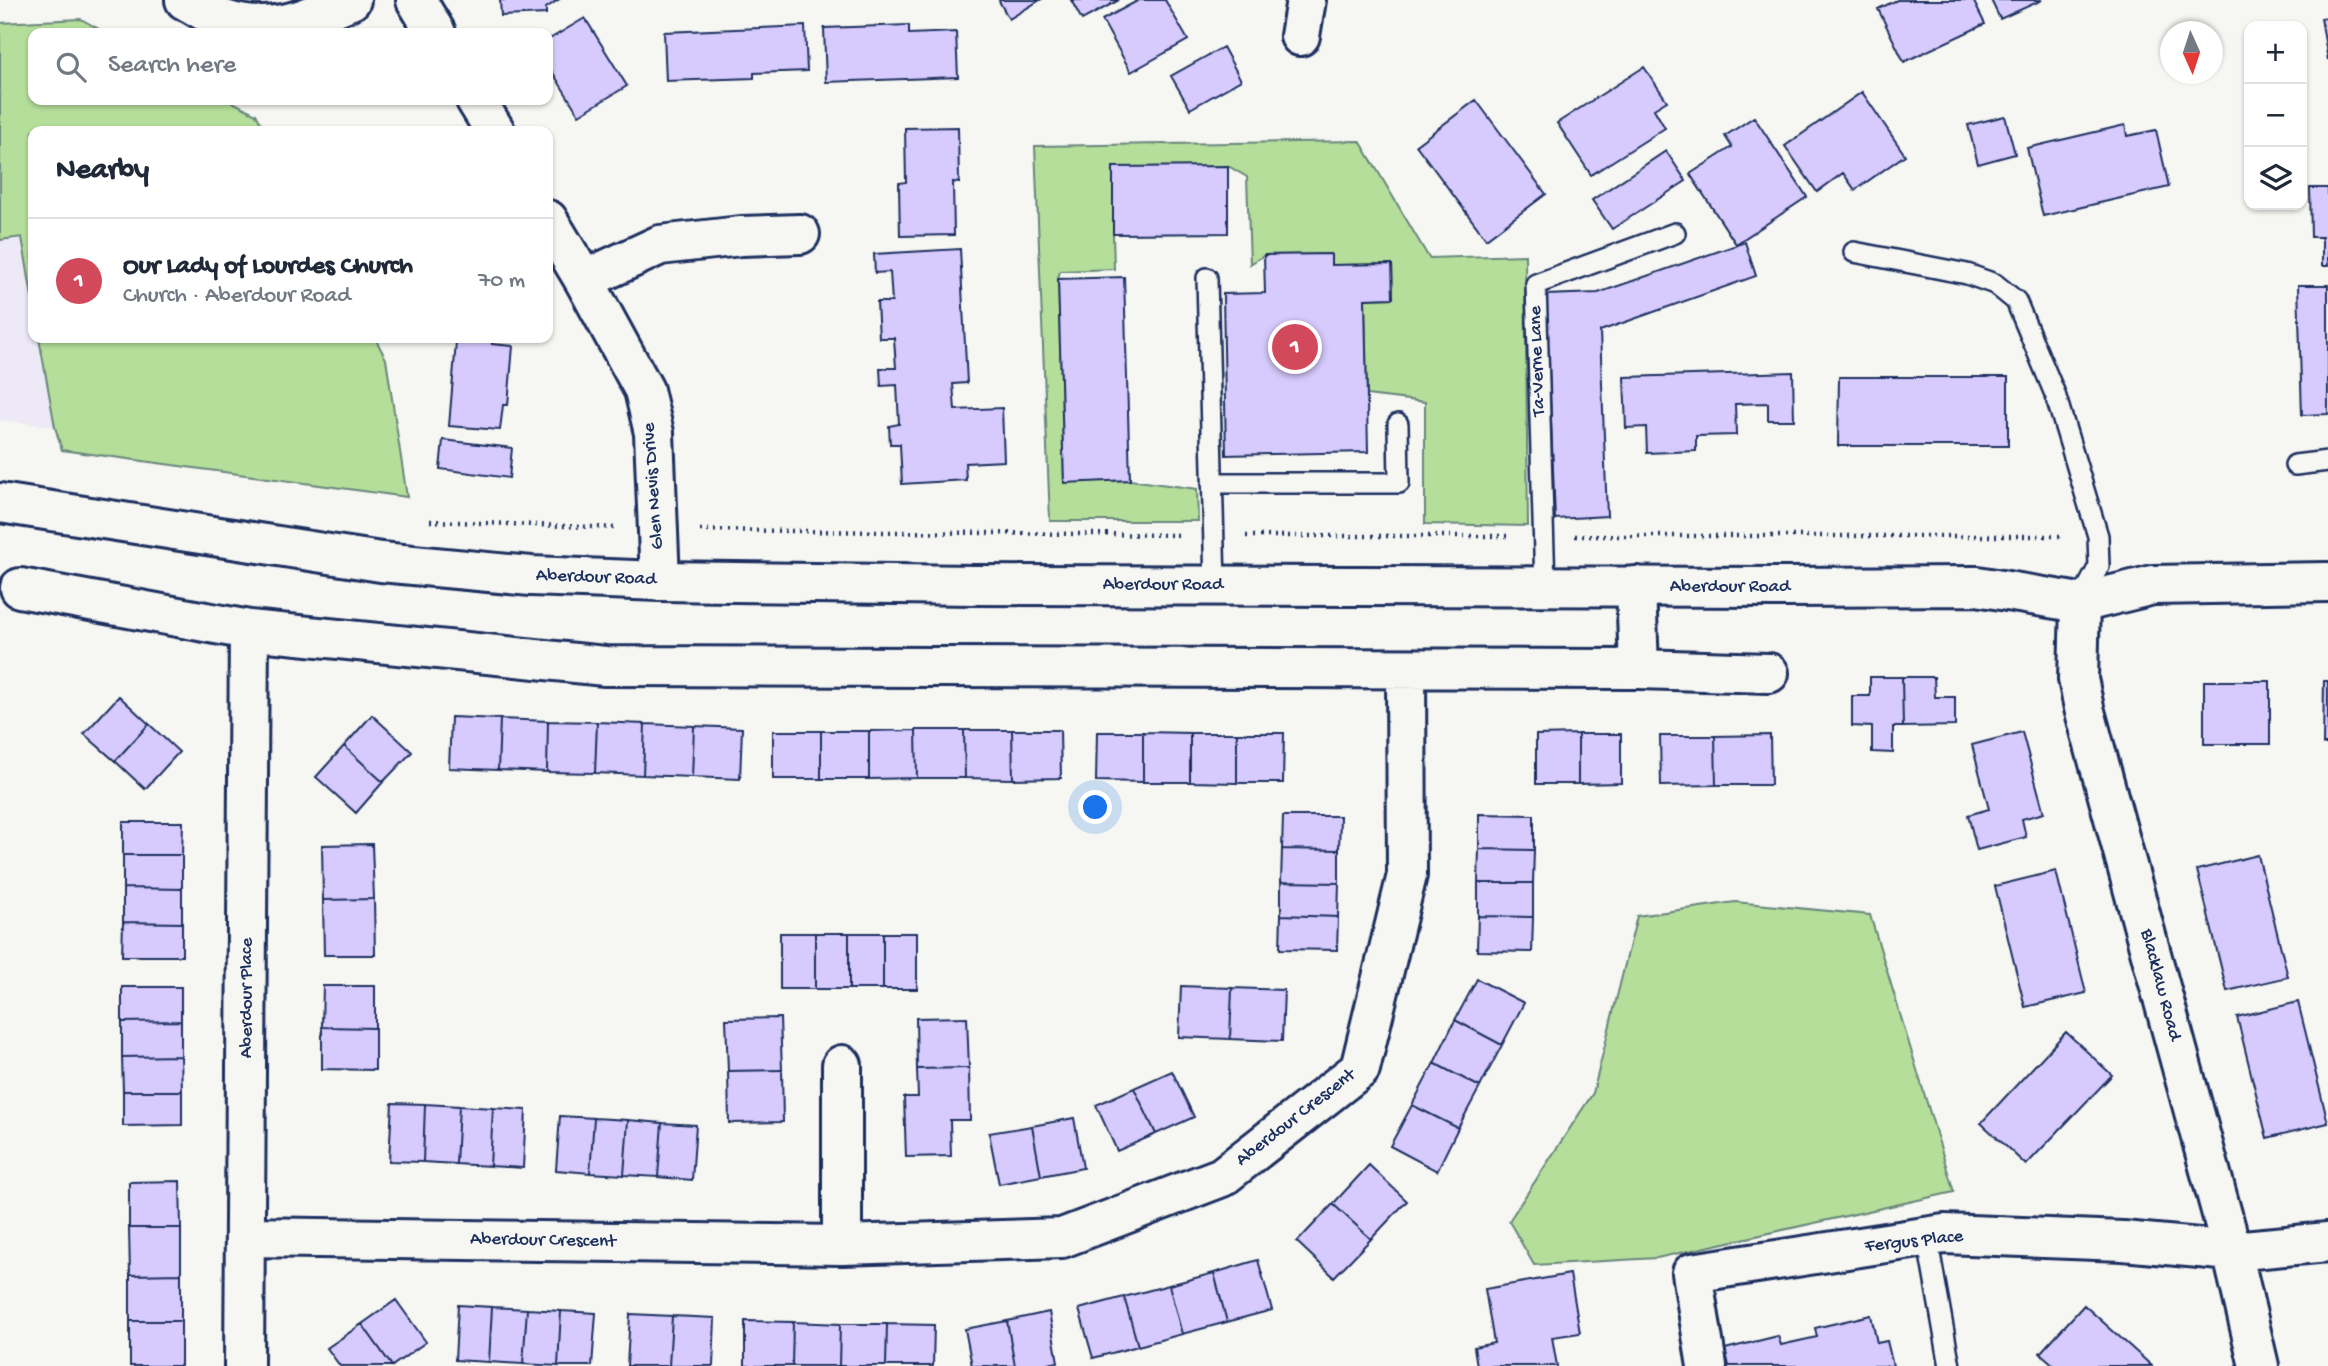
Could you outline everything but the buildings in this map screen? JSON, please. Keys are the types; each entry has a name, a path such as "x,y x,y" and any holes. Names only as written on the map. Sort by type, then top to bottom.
{"street":[{"path":"185,0 223,20 259,27 296,23 351,0"},
{"path":"416,0 433,28"},
{"path":"479,105 492,126"},
{"name":"Glen Nevis Drive","path":"553,228 644,390 654,433 660,581"},
{"path":"584,280 660,245 741,236 800,234"},
{"name":"Aberdour Road","path":"0,503 381,562 531,576 660,581 1977,586 2080,603 2154,585 2328,582"},
{"path":"1636,586 1639,669"},
{"path":"20,587 249,630 605,666 1639,669 1769,673"},
{"name":"Blacklaw Road","path":"2080,603 2078,679 2084,708 2232,1251 2259,1366"},
{"name":"Aberdour Place","path":"244,1366 249,630"},
{"name":"Aberdour Crescent","path":"245,1237 842,1245 1062,1238 1222,1177 1360,1069 1407,875 1406,670"},
{"path":"842,1065 842,1245"},
{"name":"Fergus Place","path":"1707,1366 1692,1273 1944,1234 2109,1241 2232,1251 2328,1242"}],"lane":[{"name":"Ta-Verne Lane","path":"1545,586 1536,284 1675,233"},
{"path":"1854,252 1967,274 1995,284 2016,301 2055,394 2098,536 2099,566 2080,603"},
{"path":"1207,278 1214,585"},
{"path":"1212,483 1399,483 1398,424"},
{"path":"2295,465 2328,461"},
{"path":"1927,1237 1950,1366"}],"path":[{"path":"429,520 659,529 1214,536 2098,536"}],"shaded area":[{"path":"22,236 28,272 28,343 40,343 55,427 0,420 0,240"}],"green space":[{"path":"81,19 97,28 28,28 28,105 239,105 256,114 262,126 28,126 28,272 22,237 0,240 0,23"},
{"path":"1360,141 1429,258 1525,255 1528,526 1425,524 1425,402 1367,395 1365,299 1393,298 1392,264 1331,265 1330,254 1265,255 1250,264 1247,177 1228,166 1113,234 1114,269 1060,271 1058,279 1064,482 1130,480 1197,489 1198,521 1050,521 1035,146"},
{"path":"40,343 378,343 386,359 407,497 62,450 55,427"},
{"path":"1735,902 1870,915 1954,1192 1657,1258 1534,1265 1509,1221 1593,1093 1637,916"}],"place":[{"name":"Our Lady of Lourdes Church","path":"1295,347"}]}
